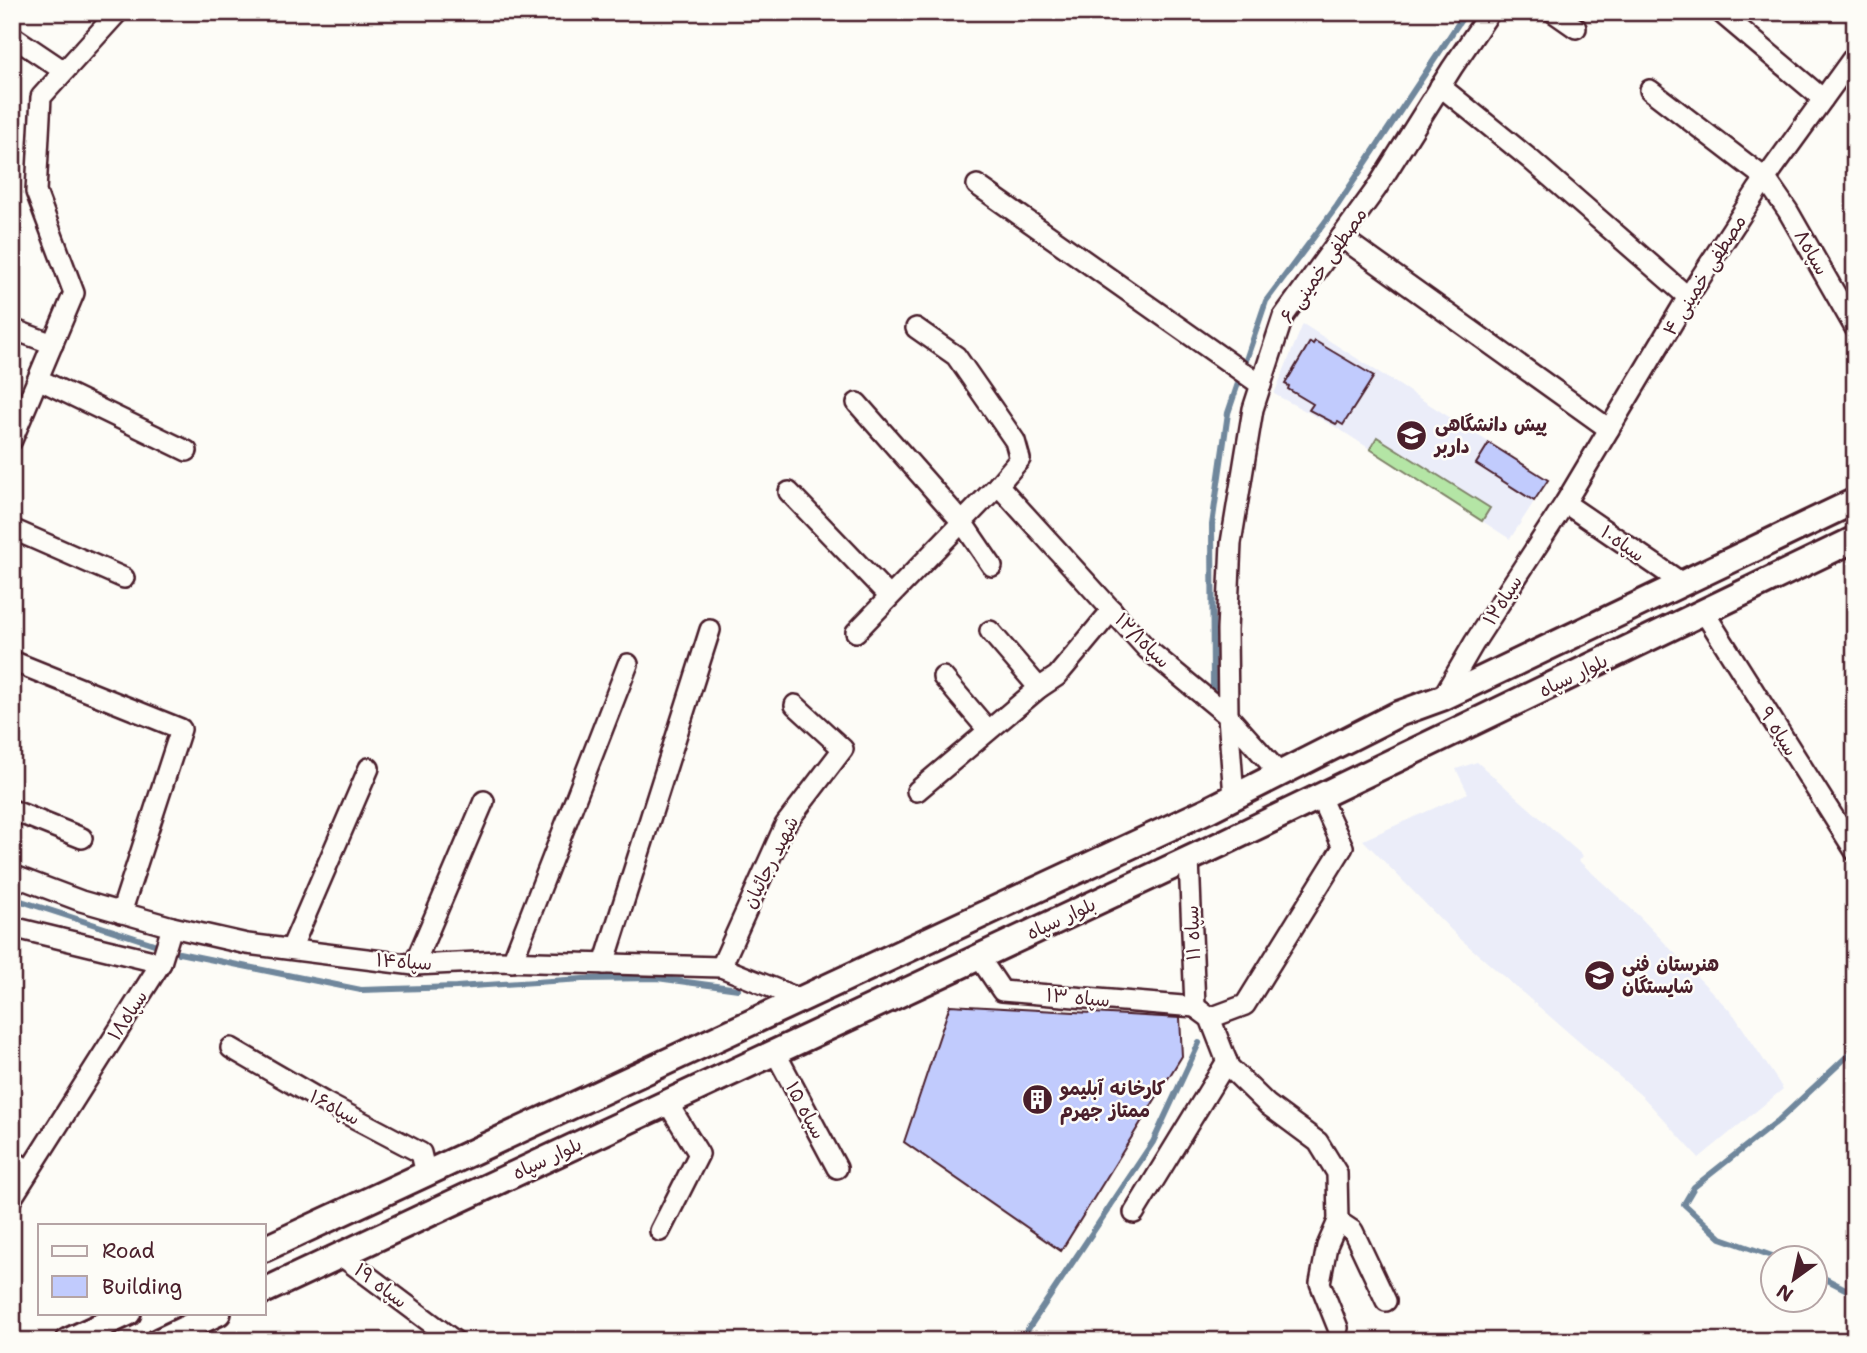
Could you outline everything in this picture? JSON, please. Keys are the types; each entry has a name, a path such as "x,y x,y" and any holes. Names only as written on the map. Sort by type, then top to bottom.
{"main road":[{"name":"بلوار سپاه","path":"266,1248 1234,797 1398,715 1441,698 1855,501"},
{"name":"بلوار سپاه","path":"266,1290 1189,859 1855,540"},
{"path":"1441,698 1452,733"},
{"path":"68,1341 126,1314"},
{"path":"159,1341 217,1314"}],"street":[{"path":"12,440 74,293 36,192 41,97 118,12"},
{"path":"1553,12 1576,28"},
{"path":"1720,12 1823,99"},
{"name":"مصطفی خمینی ۶","path":"1228,716 1227,630 1231,543 1253,409 1283,317 1376,189 1483,15"},
{"path":"12,36 64,71"},
{"name":"مصطفی خمینی ۴","path":"1565,503 1688,297 1766,178 1855,55"},
{"path":"1440,86 1531,160 1688,297"},
{"name":"سپاه۸","path":"1650,90 1766,178 1855,328"},
{"path":"977,184 1261,385"},
{"path":"1341,237 1609,429"},
{"path":"856,632 1020,459 1015,442 957,356 916,328"},
{"path":"12,329 53,344"},
{"path":"38,379 187,451"},
{"path":"857,403 962,522 992,566"},
{"name":"سپاه۱۲/۱","path":"998,485 1147,649 1228,716 1280,774"},
{"path":"789,492 889,596"},
{"name":"سپاه۱۰","path":"1565,503 1682,583"},
{"name":"سپاه۱۲","path":"1441,698 1565,503"},
{"path":"12,529 124,578"},
{"path":"917,791 1039,688 1057,676 1112,610"},
{"name":"سپاه ۹","path":"1704,612 1855,850"},
{"path":"604,964 710,630"},
{"path":"990,631 1039,688"},
{"path":"12,661 181,729 121,913"},
{"path":"512,962 628,664"},
{"path":"943,677 988,730"},
{"name":"شهید رجائیان","path":"721,967 785,825 843,749 795,705"},
{"path":"1228,716 1234,797"},
{"path":"291,949 369,768"},
{"path":"1202,1013 1245,1005 1343,847 1320,797"},
{"path":"414,965 484,801"},
{"path":"12,810 82,838"},
{"name":"سپاه ۱۱","path":"1189,859 1202,1013 1229,1067 1268,1105 1318,1142 1337,1173 1338,1221"},
{"name":"سپاه۱۴","path":"12,875 121,913 247,944 414,965 512,962 721,967 800,999"},
{"name":"سپاه۱۸","path":"12,927 161,963 20,1165 12,1198"},
{"path":"161,963 172,927"},
{"name":"سپاه ۱۳","path":"979,957 1002,991 1202,1013"},
{"name":"سپاه۱۶","path":"232,1048 324,1102 421,1153 426,1174"},
{"name":"سپاه ۱۵","path":"775,1052 837,1168"},
{"path":"1133,1213 1227,1061"},
{"path":"660,1231 699,1154 667,1102"},
{"path":"1338,1328 1320,1283 1327,1246 1338,1221 1353,1231 1386,1301"},
{"name":"سپاه ۱۹","path":"340,1255 455,1341"}],"shaded area":[{"name":"پیش دانشگاهی داربر","path":"1303,324 1548,480 1510,539 1339,429 1274,394"},
{"name":"هنرستان فنی شایستگان","path":"1477,762 1583,856 1579,861 1639,916 1734,1015 1783,1089 1699,1158 1644,1098 1457,936 1363,840 1468,793 1456,769"}],"green space":[{"path":"1377,437 1490,508 1482,521 1370,449"}],"building":[{"path":"1315,341 1374,376 1343,425 1309,410 1313,404 1288,389 1289,386 1285,384 1310,342 1313,344"},
{"path":"1489,443 1548,480 1534,501 1476,464"},
{"name":"کارخانه آبلیمو ممتاز جهرم","path":"950,1005 1180,1018 1182,1056 1061,1251 904,1142"}],"waterway":[{"path":"1213,688 1212,525 1228,413 1266,301 1337,206 1466,12"},
{"path":"12,898 154,944"},
{"path":"179,953 361,990 657,978 738,989"},
{"path":"1020,1341 1153,1142 1199,1043"},
{"path":"1758,1251 1721,1238 1684,1204 1694,1187 1779,1120 1855,1049"},
{"path":"1828,1280 1855,1294"}],"place":[{"name":"پیش دانشگاهی داربر","path":"1412,435"},
{"name":"هنرستان فنی شایستگان","path":"1599,975"},
{"name":"کارخانه آبلیمو ممتاز جهرم","path":"1037,1099"}]}
